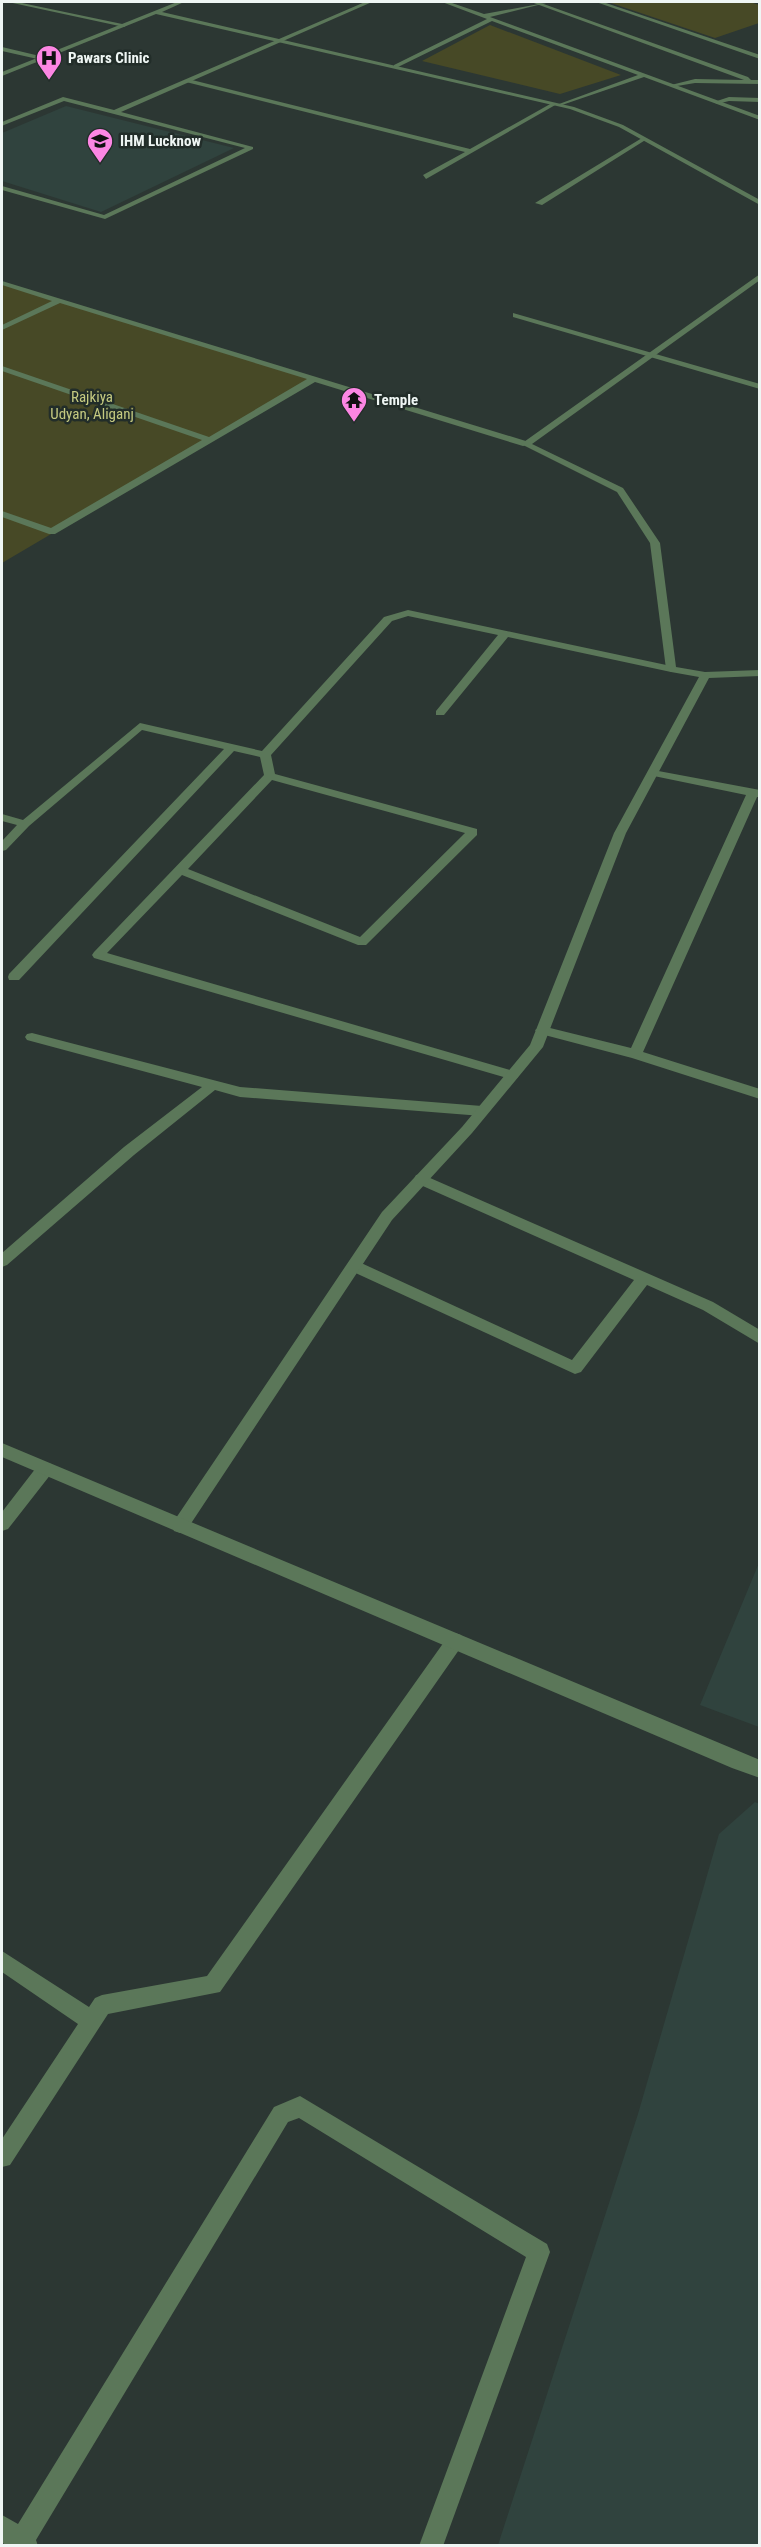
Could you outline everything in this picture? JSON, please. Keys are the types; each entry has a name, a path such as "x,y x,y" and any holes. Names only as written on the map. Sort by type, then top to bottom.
{"street":[{"path":"11,2 124,25"},
{"path":"2,74 181,2"},
{"path":"114,113 369,2"},
{"path":"445,2 759,118"},
{"path":"396,66 489,18 540,2 749,81"},
{"path":"599,2 759,57"},
{"path":"154,12 558,105 621,126 759,203"},
{"path":"2,49 42,58"},
{"path":"426,177 558,105 644,75"},
{"path":"188,81 470,151"},
{"path":"673,86 695,81 759,82"},
{"path":"2,124 63,99 251,148 105,217 2,188"},
{"path":"717,102 729,99 759,100"},
{"path":"539,203 644,138"},
{"path":"526,444 759,276"},
{"path":"2,283 526,444 620,490 655,543 671,669"},
{"path":"2,328 58,301"},
{"path":"516,315 648,356 759,387"},
{"path":"2,368 210,440"},
{"path":"2,514 52,532 314,379"},
{"path":"265,755 388,619 408,613 705,675 759,673"},
{"path":"440,713 505,634"},
{"path":"180,1526 387,1216 482,1111 536,1047 620,833 705,675"},
{"path":"2,847 25,824 140,726 265,755"},
{"path":"14,977 232,747"},
{"path":"265,755 270,776"},
{"path":"635,1054 756,793 652,773"},
{"path":"180,870 362,942 474,832 270,776"},
{"path":"270,776 98,955 512,1075"},
{"path":"2,816 25,824"},
{"path":"543,1030 635,1054 759,1094"},
{"path":"32,1037 240,1092 482,1111"},
{"path":"2,1261 129,1151 213,1085"},
{"path":"421,1179 708,1306 759,1338"},
{"path":"354,1266 575,1368 644,1278"},
{"path":"2,1450 759,1769"},
{"path":"2,1524 45,1469"},
{"path":"2,2157 102,2006 213,1984 455,1641"},
{"path":"2,1961 92,2021"},
{"path":"2,2527 23,2544 281,2114 300,2107 539,2252 431,2546"}],"shaded area":[{"name":"IHM Lucknow","path":"66,106 234,148 101,212 2,181 2,133"},
{"path":"759,1563 759,1727 700,1705"},
{"path":"755,1802 760,1804 759,2545 498,2545 638,2114 719,1834"}],"green space":[{"path":"608,2 750,2 759,5 759,23 715,38"},
{"path":"490,25 621,75 560,94 422,61"},
{"name":"Rajkiya Udyan, Aliganj","path":"2,283 314,379 2,563"}],"place":[{"name":"Pawars Clinic","path":"49,81"},
{"name":"IHM Lucknow","path":"100,164"},
{"name":"Temple","path":"354,423"}]}
